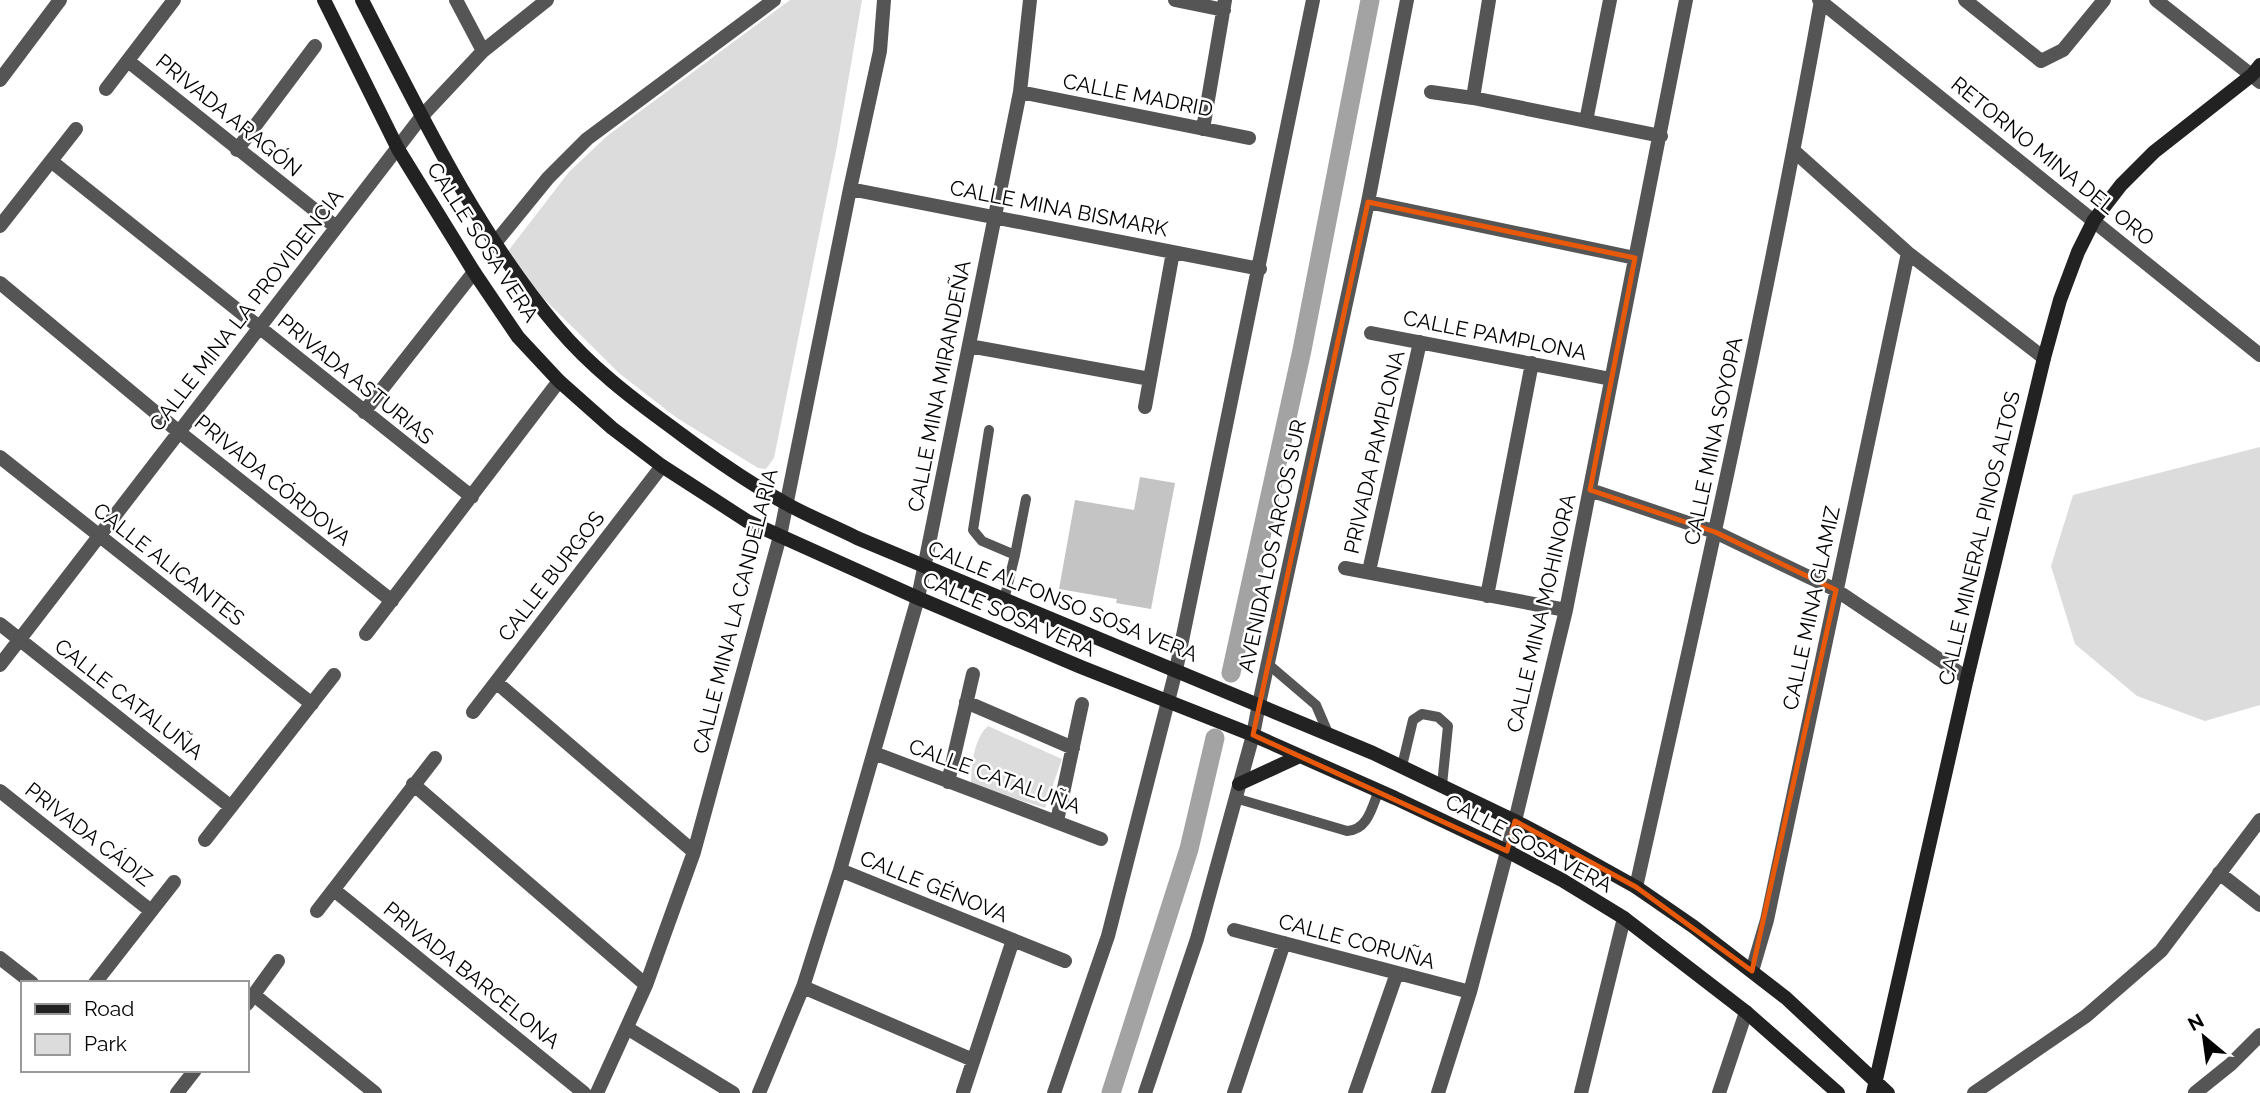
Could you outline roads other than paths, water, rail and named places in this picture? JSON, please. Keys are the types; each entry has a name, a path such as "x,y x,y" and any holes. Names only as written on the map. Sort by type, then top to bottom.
{"main road":[{"name":"CALLE SOSA VERA","path":"324,0 398,149 474,272 519,337 559,382 612,428 662,466 747,521 1081,667 1253,735 1507,851 1624,918 1746,1012 1838,1093"},
{"name":"CALLE ALFONSO SOSA VERA","path":"362,0 422,116 495,243 558,328 585,358 639,404 724,466 786,504 925,567 1328,733 1515,821 1636,887 1694,927 1807,1016 1875,1087 1888,1093"},
{"name":"CALLE MINERAL PINOS ALTOS","path":"1875,1087 1967,678 2044,358 2060,300 2078,252 2094,220 2121,185 2154,152 2257,74"},
{"path":"1237,791 1300,756"}],"street":[{"path":"0,80 60,0"},
{"name":"PRIVADA ARAGÓN","path":"106,89 174,0"},
{"path":"456,0 483,51"},
{"name":"CALLE MINA LA PROVIDENCIA","path":"0,665 422,116 483,51 547,0"},
{"path":"495,243 548,178 587,139 774,0"},
{"name":"CALLE MINA LA CANDELARIA","path":"597,1093 646,985 694,852 780,536 880,51 884,0"},
{"name":"CALLE MINA MIRANDEÑA","path":"759,1093 803,987 840,870 918,598 1020,92 1030,0"},
{"path":"1175,0 1224,5 1203,129"},
{"path":"1054,1093 1108,936 1169,701 1260,269 1313,0"},
{"name":"AVENIDA LOS ARCOS SUR","path":"1144,1093 1197,939 1253,735 1368,202 1407,0"},
{"path":"1473,98 1489,0"},
{"path":"1586,121 1610,0"},
{"name":"CALLE MINA MOHINORA","path":"1437,1093 1470,992 1566,610 1686,0"},
{"path":"1965,0 2041,61 2063,50 2104,0"},
{"path":"2156,0 2257,74"},
{"name":"CALLE MINA SOYOPA","path":"1636,887 1715,532 1794,150 1820,1"},
{"name":"RETORNO MINA DEL ORO","path":"1820,1 2260,355"},
{"path":"237,150 315,46"},
{"name":"PRIVADA ARAGÓN","path":"128,61 336,228"},
{"name":"CALLE MADRID","path":"1020,92 1249,138"},
{"path":"1431,92 1661,136"},
{"path":"0,226 76,129"},
{"path":"1794,150 1909,253 2044,358"},
{"name":"PRIVADA ASTURIAS","path":"51,160 472,497"},
{"name":"CALLE MINA BISMARK","path":"850,189 1260,269"},
{"path":"1368,202 1635,258"},
{"path":"1145,407 1173,251"},
{"name":"CALLE MINA GLAMIZ","path":"1752,971 1767,920 1909,253"},
{"path":"364,412 474,272"},
{"name":"PRIVADA CÓRDOVA","path":"0,283 179,432 392,601"},
{"name":"CALLE PAMPLONA","path":"1371,333 1611,379"},
{"name":"PRIVADA PAMPLONA","path":"1369,571 1420,342"},
{"path":"969,345 1150,379"},
{"path":"1487,596 1532,363"},
{"path":"366,634 559,382"},
{"name":"CALLE ALICANTES","path":"0,457 312,704"},
{"name":"CALLE BURGOS","path":"473,712 662,466"},
{"path":"1590,490 1715,532 1836,590 1967,678"},
{"path":"1346,568 1566,610"},
{"name":"CALLE CATALUÑA","path":"0,624 232,807"},
{"path":"948,782 973,674"},
{"path":"205,840 334,675"},
{"path":"496,682 694,852"},
{"path":"967,702 1073,748"},
{"path":"1057,821 1082,704"},
{"name":"CALLE CATALUÑA","path":"874,753 1101,839"},
{"path":"317,911 435,758"},
{"path":"413,784 646,985"},
{"name":"PRIVADA CÁDIZ","path":"0,791 151,911"},
{"path":"1974,1093 2086,1016 2161,951 2260,820"},
{"name":"CALLE GÉNOVA","path":"840,870 1065,961"},
{"path":"2219,873 2260,905"},
{"name":"PRIVADA CÁDIZ","path":"97,981 174,882"},
{"name":"PRIVADA BARCELONA","path":"334,890 584,1093"},
{"path":"1581,1093 1624,918"},
{"name":"CALLE CORUÑA","path":"1234,930 1470,992"},
{"name":"CALLE GÉNOVA","path":"963,1092 1013,940"},
{"path":"1234,1093 1283,943"},
{"path":"0,958 29,981"},
{"path":"278,961 250,999 375,1093"},
{"path":"1355,1093 1397,973"},
{"path":"803,987 973,1060"},
{"path":"1719,1093 1746,1012"},
{"path":"627,1028 733,1093"},
{"path":"2195,1093 2231,1064 2260,1035"},
{"path":"177,1093 193,1072"}],"lane":[{"path":"989,430 973,530 982,541 1015,555"},
{"path":"1004,600 1026,499"},
{"path":"1268,664 1311,698 1321,713 1328,733"},
{"path":"1402,766 1413,720 1422,714 1438,717 1448,726 1442,785"},
{"path":"1237,791 1348,831 1359,829 1365,823 1378,790"}],"waterway":[{"path":"1231,673 1302,350 1370,0"},
{"path":"1111,1093 1189,849 1215,738"}]}
